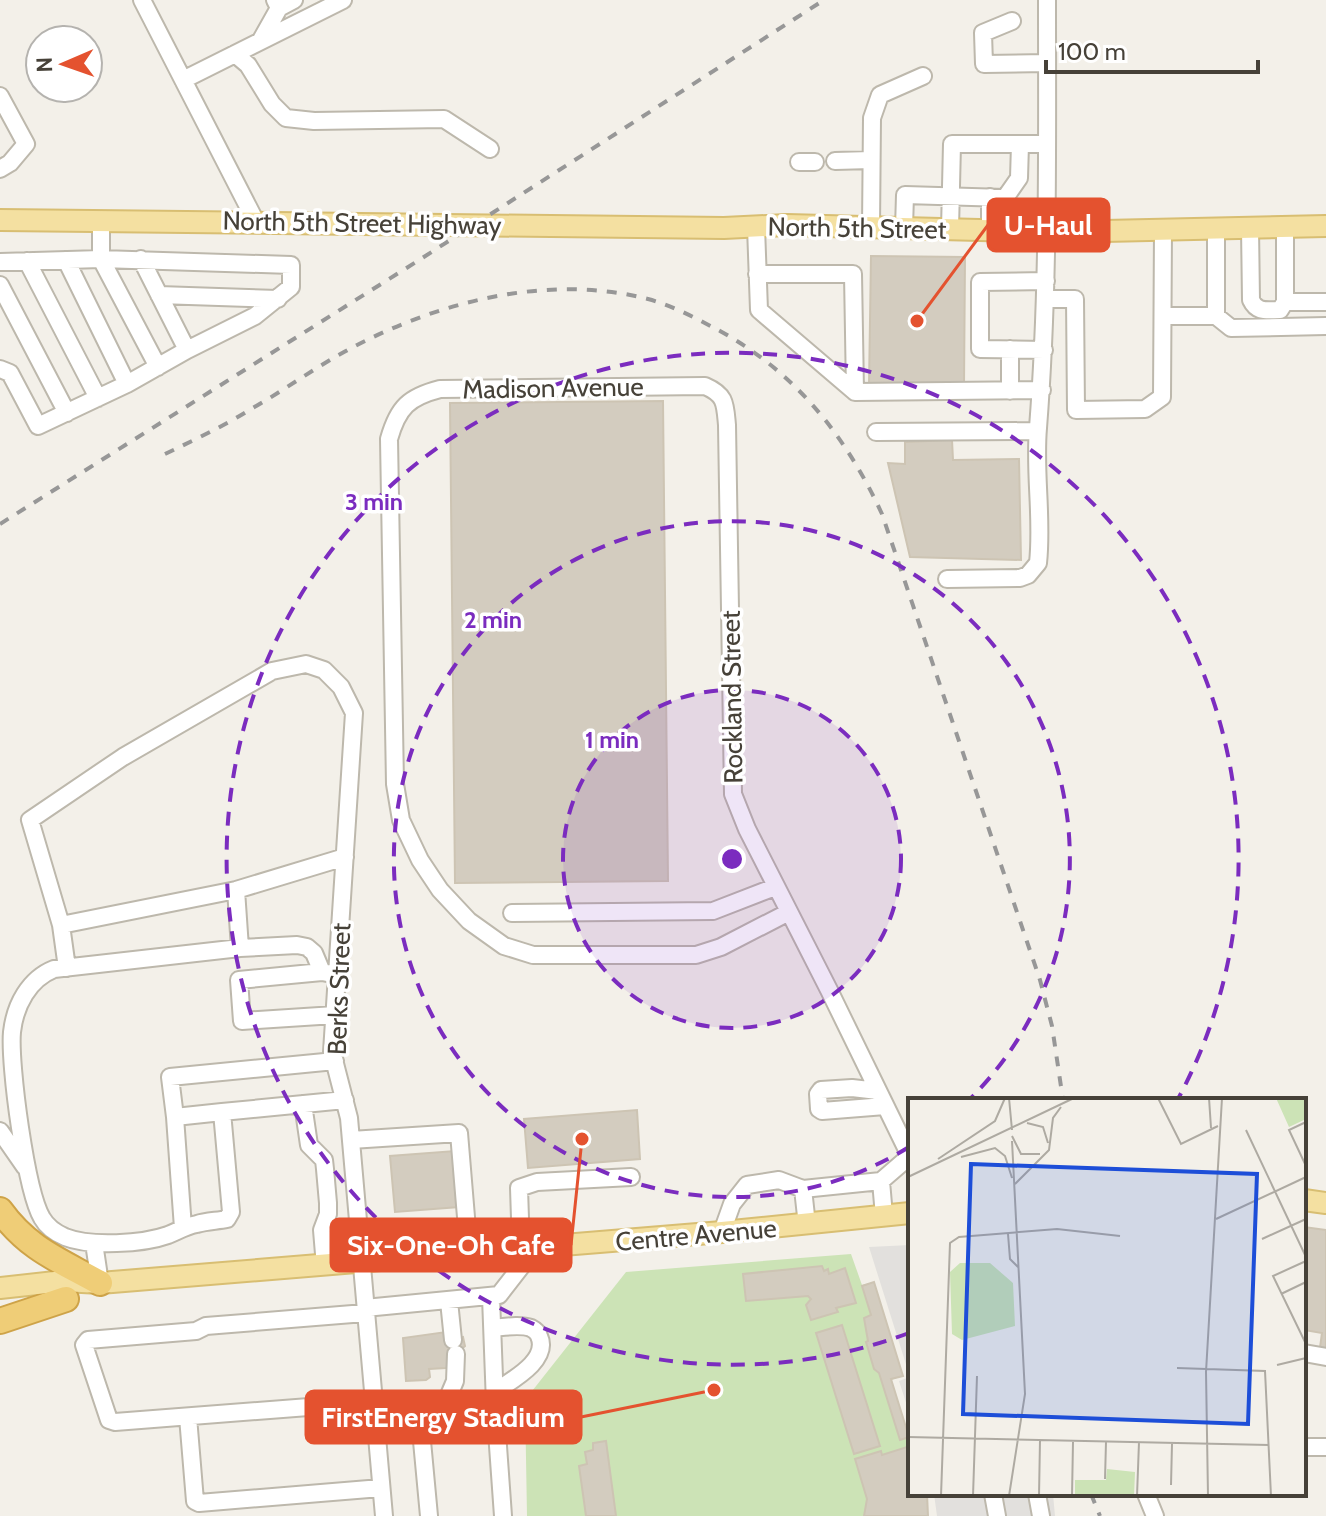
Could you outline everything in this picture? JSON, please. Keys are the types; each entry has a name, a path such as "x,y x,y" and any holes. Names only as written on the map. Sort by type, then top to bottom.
{"highway":[{"path":"0,1210 34,1247 100,1283"},
{"path":"0,1321 66,1299"}],"main road":[{"name":"North 5th Street Highway","path":"0,220 724,228"},
{"name":"North 5th Street","path":"724,228 871,227 1047,232 1326,226"},
{"path":"1306,1200 1326,1203"},
{"name":"Centre Avenue","path":"0,1288 64,1281 100,1283 325,1266 807,1225 908,1213"},
{"name":"Centre Avenue","path":"0,1307 66,1299 100,1283"}],"street":[{"path":"142,0 256,222"},
{"path":"183,80 343,0"},
{"path":"947,579 1020,578 1028,575 1038,563 1037,431 1042,390 1047,232 1047,0"},
{"path":"261,41 283,3"},
{"path":"1012,21 983,33 984,64 1047,63"},
{"path":"235,54 248,65 272,104 286,118 314,121 444,119 490,149"},
{"path":"871,227 872,118 880,95 923,76"},
{"path":"0,96 26,144 2,164"},
{"path":"950,229 952,144 1047,144"},
{"path":"904,228 905,195 1005,198 1019,178 1020,144"},
{"path":"835,161 871,160"},
{"path":"990,197 990,230"},
{"path":"101,221 101,259 158,367"},
{"path":"756,227 759,310 855,392 1042,390"},
{"path":"1250,228 1251,300 1254,307 1261,310 1280,310 1285,302 1285,227"},
{"path":"1216,229 1216,316"},
{"path":"1045,299 1075,299 1076,410 1145,409 1162,397 1163,230"},
{"path":"141,259 187,350"},
{"path":"0,262 141,259 291,265 291,287 255,316 127,384 38,426 10,373 0,369"},
{"path":"66,260 127,384"},
{"path":"27,261 98,398"},
{"path":"757,274 853,274 855,392"},
{"path":"1044,350 980,349 980,282 1046,281"},
{"path":"0,285 67,413"},
{"path":"159,295 278,299"},
{"path":"1285,302 1326,302"},
{"path":"1164,316 1216,316 1231,328 1326,326"},
{"path":"1010,349 1010,391"},
{"name":"Madison Avenue","path":"718,391 705,386 440,389 416,395 396,417 389,439 395,784 401,820 420,860 440,890 469,921 504,946 533,955 696,955 721,947 789,912"},
{"name":"Rockland Street","path":"718,391 725,405 727,425 733,794 775,887 908,1152"},
{"path":"876,432 1037,431"},
{"name":"Berks Street","path":"61,925 30,820 123,757 272,671 306,664 324,670 341,687 354,713 345,857 330,973 335,1015 332,1052 345,1100 351,1140 384,1516"},
{"path":"67,968 61,925 236,890 345,857"},
{"path":"512,913 713,911 775,887"},
{"path":"236,890 240,948"},
{"path":"222,1112 230,1216 227,1219 154,1238 94,1243 69,1238 52,1229 43,1221 28,1172 12,1057 12,1030 29,987 45,973 67,968 240,948 297,945 307,947 330,973"},
{"path":"330,973 239,980 242,1021 335,1015"},
{"path":"183,1228 170,1077 335,1061"},
{"path":"175,1117 345,1100"},
{"path":"303,1104 309,1145 324,1160 328,1214 322,1230 325,1266"},
{"path":"0,1131 28,1172"},
{"path":"351,1140 459,1133 469,1253"},
{"path":"722,1232 732,1204 747,1185 779,1180 803,1189 881,1181 908,1158"},
{"path":"493,1328 531,1328 538,1333 541,1341 537,1359 495,1398 419,1409 374,1408 115,1422 109,1420 84,1345 88,1340 196,1331 206,1326 499,1295 508,1287 532,1248 519,1188 537,1182 631,1177"},
{"path":"881,1181 884,1216"},
{"path":"803,1189 807,1225"},
{"path":"328,1214 356,1211"},
{"path":"94,1243 100,1283"},
{"path":"491,1297 503,1516"},
{"path":"444,1407 455,1381 449,1301"},
{"path":"1306,1353 1326,1357"},
{"path":"419,1409 429,1516"},
{"path":"188,1417 195,1501 199,1503 381,1488"},
{"path":"993,1496 997,1516"},
{"path":"1037,1496 1041,1516"},
{"path":"1147,1496 1155,1516"}],"green space":[{"path":"851,1254 862,1285 874,1282 903,1376 891,1380 908,1434 908,1496 927,1496 928,1516 527,1516 525,1400 626,1272"}],"shaded area":[{"path":"908,1245 908,1371 869,1247"},
{"path":"908,1378 908,1409 899,1381"},
{"path":"934,1496 1053,1496 1055,1516 937,1516"}],"building":[{"path":"871,256 965,257 964,386 869,385"},
{"path":"663,401 668,881 455,883 450,403"},
{"path":"952,440 953,460 1019,459 1021,560 910,557 888,463 905,464 905,442"},
{"path":"637,1110 640,1159 528,1168 524,1119"},
{"path":"455,1151 459,1207 395,1212 390,1156"},
{"path":"1306,1227 1326,1230 1326,1356 1319,1355 1322,1333 1306,1330"},
{"path":"822,1266 824,1271 828,1269 829,1274 845,1268 856,1303 811,1320 806,1305 811,1299 808,1296 746,1301 743,1274"},
{"path":"874,1282 903,1376 891,1379 908,1434 908,1437 900,1440 866,1342 864,1318 871,1315 862,1286"},
{"path":"842,1325 880,1446 854,1454 816,1333"},
{"path":"446,1332 450,1341 463,1337 465,1346 454,1355 446,1368 429,1369 430,1377 426,1380 406,1381 403,1338"},
{"path":"606,1441 616,1516 586,1516 579,1466 587,1464 585,1452 593,1450 593,1443"},
{"path":"908,1447 908,1496 927,1496 928,1516 864,1516 867,1499 855,1459 881,1451 882,1455"}],"railway":[{"path":"0,524 824,0"},
{"path":"165,454 230,421 379,334 454,306 492,297 571,289 648,299 694,317 747,348 772,366 816,409 852,458 882,514 1040,980 1052,1026 1063,1098"},
{"path":"1092,1496 1100,1516"}],"place":[{"name":"U-Haul","path":"917,321"},
{"name":"Six-One-Oh Cafe","path":"582,1139"},
{"name":"FirstEnergy Stadium","path":"714,1390"}]}
